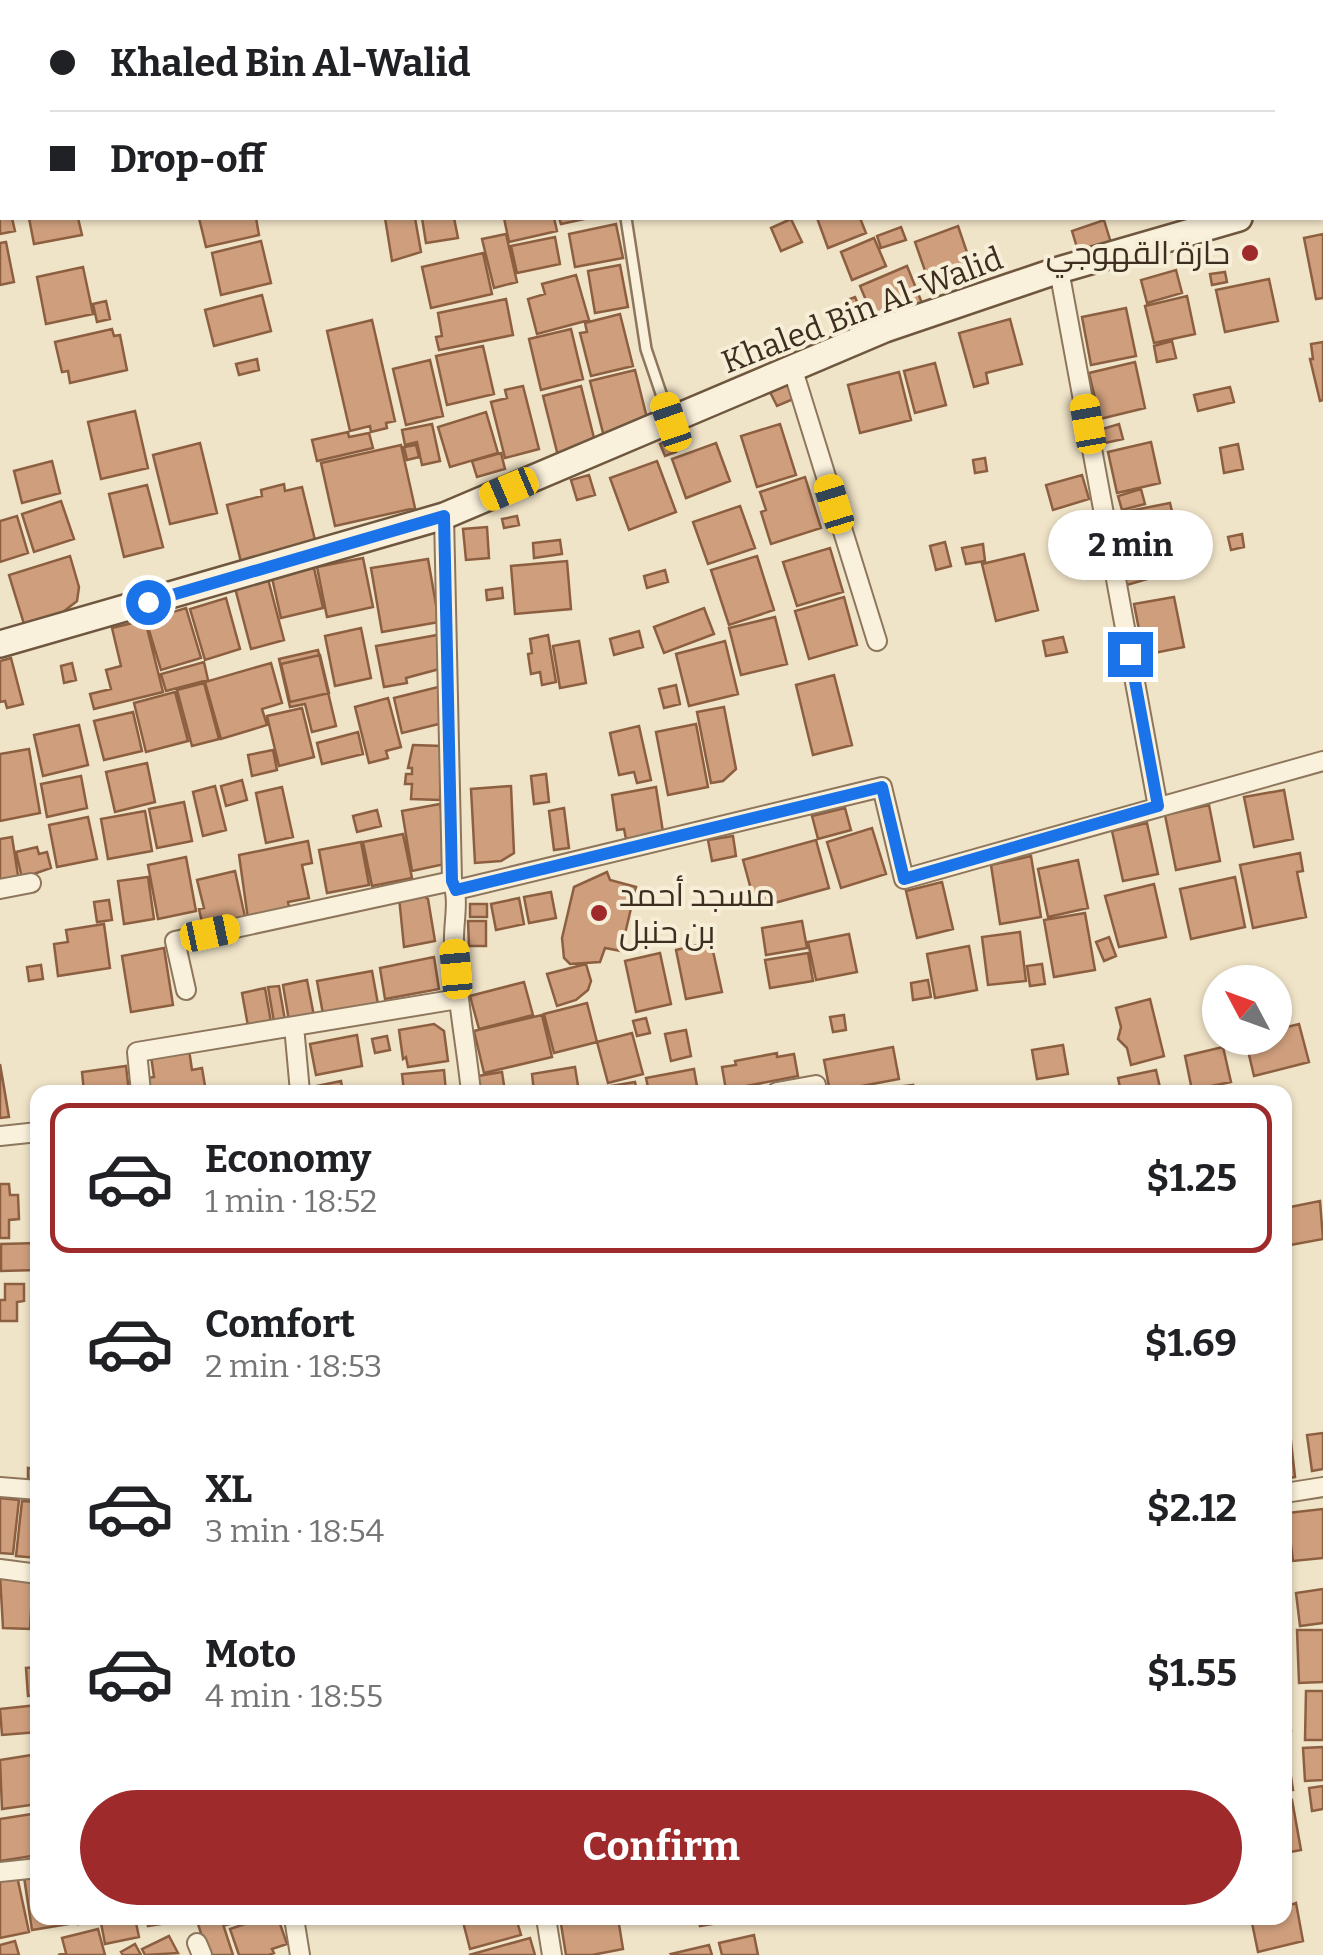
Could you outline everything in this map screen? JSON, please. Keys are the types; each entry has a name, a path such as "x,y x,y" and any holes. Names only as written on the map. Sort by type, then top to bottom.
{"street":[{"name":"Khaled Bin Al-Walid","path":"0,644 444,516 886,330 1059,270 1232,220"},
{"path":"1059,270 1158,806"},
{"path":"792,367 877,641"},
{"path":"444,516 454,939 470,1085"},
{"path":"186,990 175,940 454,885 882,787 904,879 1323,761"},
{"path":"0,888 31,883"},
{"path":"140,1085 137,1052 458,999"},
{"path":"294,1026 299,1085"},
{"path":"811,1085 816,1084"},
{"path":"0,1136 30,1133"},
{"path":"0,1487 30,1489"},
{"path":"1292,1492 1323,1487"},
{"path":"0,1569 30,1573"},
{"path":"0,1872 30,1869"},
{"path":"295,1925 300,1955"},
{"path":"547,1925 552,1955"}],"lane":[{"path":"626,220 646,349 671,422"}],"building":[{"path":"0,220 12,220 15,231 0,234"},
{"path":"29,220 78,220 82,235 34,244"},
{"path":"199,220 256,220 259,235 206,247"},
{"path":"385,220 415,220 421,252 392,261"},
{"path":"422,220 454,220 458,238 426,243"},
{"path":"504,220 554,220 557,231 509,242"},
{"path":"791,220 802,242 781,251 771,228"},
{"path":"818,220 861,220 866,233 828,248"},
{"path":"1104,220 1111,243 1079,254 1072,231"},
{"path":"616,224 623,258 575,267 569,234"},
{"path":"958,226 974,273 931,288 915,242"},
{"path":"901,227 906,240 881,248 877,236"},
{"path":"506,234 517,282 494,288 482,239"},
{"path":"1323,234 1323,298 1316,299 1304,238"},
{"path":"555,237 560,264 517,273 511,246"},
{"path":"874,238 886,266 852,280 841,252"},
{"path":"261,241 271,283 221,295 212,253"},
{"path":"6,242 14,282 0,285 0,243"},
{"path":"483,253 492,294 431,308 422,267"},
{"path":"620,265 628,307 595,313 588,271"},
{"path":"907,266 922,303 875,322 860,286"},
{"path":"83,267 93,314 46,324 37,277"},
{"path":"1176,270 1182,293 1147,303 1141,280"},
{"path":"1225,272 1227,282 1212,285 1210,274"},
{"path":"576,275 589,320 537,334 528,299 545,294 542,284"},
{"path":"1269,279 1278,321 1225,332 1216,290"},
{"path":"262,295 271,331 214,346 205,310"},
{"path":"1187,296 1195,334 1154,343 1145,306"},
{"path":"855,297 860,309 852,313 847,300"},
{"path":"506,299 513,335 439,350 436,337 442,336 438,313"},
{"path":"106,301 110,319 97,322 93,304"},
{"path":"1126,308 1136,356 1091,365 1082,317"},
{"path":"620,314 633,366 591,376 580,333 587,332 585,323"},
{"path":"1010,319 1022,364 986,373 988,383 974,387 959,333"},
{"path":"372,320 395,421 386,423 387,428 371,432 370,426 350,431 327,331"},
{"path":"112,329 114,336 120,335 127,370 70,383 68,371 62,372 55,342"},
{"path":"571,329 583,379 541,390 529,339"},
{"path":"1172,341 1176,358 1157,362 1154,346"},
{"path":"1323,342 1320,401 1310,359 1311,344"},
{"path":"483,346 494,394 447,405 436,356"},
{"path":"257,359 259,370 239,375 236,364"},
{"path":"430,360 443,416 406,425 393,369"},
{"path":"1135,362 1145,408 1100,419 1089,373"},
{"path":"935,363 946,405 915,413 904,371"},
{"path":"635,370 649,426 604,437 590,381"},
{"path":"899,372 911,420 860,433 848,385"},
{"path":"791,382 798,397 777,406 770,392"},
{"path":"523,386 539,449 505,458 491,402 507,398 505,390"},
{"path":"581,386 597,450 559,460 543,396"},
{"path":"1230,387 1234,402 1198,411 1194,395"},
{"path":"135,411 148,468 101,479 88,422"},
{"path":"486,412 498,453 450,467 438,427"},
{"path":"432,424 440,461 422,465 417,442 405,445 402,430"},
{"path":"780,424 796,475 757,487 741,436"},
{"path":"1119,424 1123,439 1105,443 1102,429"},
{"path":"348,432 349,437 369,433 373,448 317,461 312,440"},
{"path":"672,439 676,452 665,456 660,444"},
{"path":"1151,442 1160,483 1117,493 1108,452"},
{"path":"200,443 217,513 170,524 153,455"},
{"path":"716,443 730,481 686,498 672,459"},
{"path":"1238,444 1243,469 1224,473 1220,448"},
{"path":"401,445 415,508 335,526 321,463"},
{"path":"416,445 419,457 407,460 404,447"},
{"path":"501,453 505,469 477,477 472,461"},
{"path":"985,458 987,471 975,473 973,460"},
{"path":"52,461 60,493 22,503 14,471"},
{"path":"657,461 676,512 629,530 610,478"},
{"path":"589,475 595,495 577,500 571,480"},
{"path":"1082,475 1089,499 1053,510 1046,485"},
{"path":"805,477 821,528 771,544 761,512 766,510 760,492"},
{"path":"284,484 285,491 302,487 316,544 241,562 227,505 262,496 261,490"},
{"path":"147,485 163,547 124,557 109,494"},
{"path":"1141,489 1145,504 1122,510 1118,496"},
{"path":"61,501 74,539 34,552 22,514"},
{"path":"1170,503 1179,541 1132,551 1124,512"},
{"path":"740,506 755,548 708,564 693,522"},
{"path":"17,516 28,553 0,562 0,521"},
{"path":"517,516 519,525 504,528 502,519"},
{"path":"487,527 489,558 466,560 463,529"},
{"path":"1242,534 1244,547 1231,550 1228,537"},
{"path":"560,540 562,554 534,558 533,543"},
{"path":"945,542 951,566 936,570 930,546"},
{"path":"983,544 985,561 966,564 962,548"},
{"path":"830,548 843,592 797,606 783,562"},
{"path":"1024,554 1038,610 996,621 982,564"},
{"path":"70,556 79,587 77,601 63,612 24,624 9,575"},
{"path":"757,556 774,610 729,625 711,570"},
{"path":"1163,556 1168,573 1127,585 1122,568"},
{"path":"363,558 373,607 327,617 317,567"},
{"path":"428,559 439,622 382,632 371,568"},
{"path":"567,561 571,609 515,614 511,566"},
{"path":"314,568 323,608 281,618 272,578"},
{"path":"665,570 668,582 647,588 644,576"},
{"path":"268,579 284,640 251,649 235,588"},
{"path":"502,588 503,598 487,600 486,590"},
{"path":"844,597 857,645 809,659 795,611"},
{"path":"1174,597 1184,647 1144,655 1134,604"},
{"path":"226,598 240,649 205,660 190,609"},
{"path":"186,608 201,658 161,670 146,620"},
{"path":"704,608 714,634 664,653 654,627"},
{"path":"775,617 787,664 741,675 729,628"},
{"path":"145,620 163,692 94,709 90,694 111,689 106,670 121,666 112,628"},
{"path":"361,628 371,678 335,686 325,636"},
{"path":"639,631 643,647 614,655 610,639"},
{"path":"437,635 443,668 406,678 407,683 384,687 376,646"},
{"path":"548,635 556,682 542,685 540,672 531,674 528,654 532,653 530,639"},
{"path":"1063,637 1067,652 1046,656 1043,641"},
{"path":"579,641 586,683 560,688 553,646"},
{"path":"725,641 738,694 689,706 676,654"},
{"path":"318,650 336,726 312,732 305,704 290,707 279,659"},
{"path":"320,655 329,693 290,702 281,664"},
{"path":"11,658 23,704 7,708 5,701 0,702 0,661"},
{"path":"204,662 208,680 166,691 161,674"},
{"path":"72,663 76,680 64,683 61,666"},
{"path":"271,663 282,703 262,709 267,725 221,739 205,682"},
{"path":"834,675 852,745 813,755 796,685"},
{"path":"204,683 219,739 192,746 177,690"},
{"path":"446,685 447,722 402,733 394,698"},
{"path":"676,685 680,704 664,708 659,689"},
{"path":"175,692 188,741 146,752 134,703"},
{"path":"388,698 401,747 386,751 388,758 369,763 355,707"},
{"path":"724,707 736,769 723,781 711,783 697,712"},
{"path":"302,708 314,757 279,766 267,716"},
{"path":"133,712 142,751 104,760 94,721"},
{"path":"696,724 708,787 668,795 656,732"},
{"path":"79,725 88,765 43,776 34,735"},
{"path":"639,726 651,780 637,783 634,772 619,775 610,733"},
{"path":"358,732 363,754 322,764 317,743"},
{"path":"413,745 442,746 440,800 411,799 412,784 405,784 406,774 412,774 412,768 408,768"},
{"path":"29,749 40,813 0,821 0,754"},
{"path":"273,750 277,770 252,776 248,755"},
{"path":"147,763 155,802 115,812 106,772"},
{"path":"546,774 549,802 534,804 531,776"},
{"path":"81,776 87,808 47,817 41,784"},
{"path":"242,780 247,800 226,806 221,786"},
{"path":"215,786 226,830 203,836 193,792"},
{"path":"511,786 514,853 501,861 475,863 471,789"},
{"path":"282,787 293,837 266,843 256,793"},
{"path":"656,787 663,832 626,839 624,829 617,830 612,795"},
{"path":"1284,790 1293,839 1254,847 1244,797"},
{"path":"184,802 192,841 157,848 149,809"},
{"path":"440,804 449,854 445,864 412,871 402,811"},
{"path":"1209,805 1220,861 1176,870 1165,815"},
{"path":"564,808 569,848 554,850 549,811"},
{"path":"845,808 851,830 818,839 812,816"},
{"path":"377,810 381,826 357,832 353,816"},
{"path":"145,811 152,851 108,859 101,819"},
{"path":"88,817 97,859 57,867 49,825"},
{"path":"1147,823 1158,874 1123,881 1112,831"},
{"path":"872,828 886,874 841,888 827,842"},
{"path":"403,834 412,878 372,886 363,842"},
{"path":"733,836 736,856 712,861 708,840"},
{"path":"12,837 19,882 0,885 0,839"},
{"path":"816,840 829,888 756,908 743,860"},
{"path":"308,841 312,863 302,865 309,898 288,902 290,911 248,919 239,855"},
{"path":"361,842 369,885 327,893 319,850"},
{"path":"37,847 39,854 47,852 51,868 22,878 16,852"},
{"path":"1300,853 1303,871 1297,872 1306,917 1253,928 1240,865"},
{"path":"1031,856 1041,917 1000,924 991,865"},
{"path":"186,857 196,911 158,919 148,865"},
{"path":"1078,860 1088,908 1048,917 1038,869"},
{"path":"235,871 245,917 203,927 199,909 204,908 197,880"},
{"name":"مسجد أحمد بن حنبل","path":"607,872 610,880 636,887 621,951 605,948 600,962 570,964 564,958 562,938 574,887"},
{"path":"148,877 154,919 124,924 118,881"},
{"path":"1235,877 1245,927 1191,939 1180,889"},
{"path":"942,882 953,929 917,938 906,891"},
{"path":"1154,884 1166,937 1119,947 1105,896"},
{"path":"551,892 556,918 529,923 524,897"},
{"path":"419,893 428,899 435,941 404,947 399,897"},
{"path":"519,898 524,924 496,930 491,904"},
{"path":"109,900 112,920 97,922 94,902"},
{"path":"470,904 487,904 487,917 470,917"},
{"path":"1085,913 1095,970 1054,977 1044,920"},
{"path":"468,921 486,921 486,946 469,946"},
{"path":"802,921 807,948 766,955 762,928"},
{"path":"104,924 110,968 58,976 54,944 68,942 66,930"},
{"path":"1020,932 1026,981 988,985 982,937"},
{"path":"849,934 857,972 816,980 808,942"},
{"path":"1109,937 1116,956 1104,961 1096,942"},
{"path":"711,942 722,992 686,999 676,950"},
{"path":"969,946 977,990 935,998 927,954"},
{"path":"164,948 173,1005 131,1012 122,956"},
{"path":"660,953 671,1004 636,1012 625,961"},
{"path":"808,953 813,981 770,988 765,960"},
{"path":"434,957 439,989 385,999 380,968"},
{"path":"586,964 591,981 588,990 576,1000 557,1006 547,974"},
{"path":"1042,964 1045,984 1030,986 1027,966"},
{"path":"41,965 43,979 29,981 27,967"},
{"path":"372,971 378,1004 323,1014 317,981"},
{"path":"307,980 314,1016 289,1021 283,985"},
{"path":"928,980 931,997 913,1000 911,983"},
{"path":"524,982 533,1015 479,1029 470,996"},
{"path":"279,986 285,1020 274,1022 268,987"},
{"path":"265,988 271,1022 248,1026 242,993"},
{"path":"1150,999 1164,1056 1131,1065 1127,1048 1118,1039 1121,1027 1116,1008"},
{"path":"587,1003 597,1042 554,1053 544,1014"},
{"path":"542,1015 552,1057 484,1073 474,1031"},
{"path":"844,1015 846,1030 833,1032 830,1017"},
{"path":"646,1018 650,1033 637,1036 633,1021"},
{"path":"434,1024 444,1031 448,1061 408,1067 399,1030"},
{"path":"1299,1024 1309,1062 1254,1076 1249,1055 1292,1055 1292,1026"},
{"path":"686,1030 691,1056 671,1061 665,1034"},
{"path":"632,1033 643,1074 608,1083 597,1042"},
{"path":"357,1035 362,1066 316,1075 310,1044"},
{"path":"387,1036 390,1050 375,1053 372,1039"},
{"path":"1063,1045 1068,1074 1037,1079 1032,1050"},
{"path":"893,1047 899,1079 867,1085 829,1085 824,1060"},
{"path":"189,1050 192,1070 202,1068 205,1085 149,1085 148,1078 154,1077 151,1056"},
{"path":"1202,1052 1202,1055 1225,1055 1231,1082 1191,1085 1185,1056"},
{"path":"794,1054 798,1076 752,1085 725,1085 722,1067 736,1065 735,1061"},
{"path":"0,1064 9,1117 0,1118"},
{"path":"126,1066 128,1085 83,1085 82,1072"},
{"path":"575,1067 578,1085 533,1085 532,1074"},
{"path":"694,1069 697,1085 648,1085 646,1078"},
{"path":"444,1070 445,1085 403,1085 402,1074"},
{"path":"1156,1070 1159,1085 1120,1085 1118,1078"},
{"path":"502,1072 504,1085 473,1085 472,1077"},
{"path":"0,1184 9,1184 10,1195 18,1195 19,1219 9,1220 9,1238 0,1238"},
{"path":"1320,1201 1323,1239 1292,1245 1292,1207"},
{"path":"30,1243 30,1270 1,1271 1,1244"},
{"path":"5,1284 24,1284 24,1301 17,1302 17,1321 0,1321"},
{"path":"1323,1433 1323,1469 1312,1471 1307,1435"},
{"path":"0,1498 19,1500 13,1554 0,1553"},
{"path":"22,1501 30,1502 30,1557 16,1556"},
{"path":"1323,1509 1323,1558 1293,1561 1292,1512"},
{"path":"0,1575 30,1577 30,1629 3,1628"},
{"path":"1323,1589 1323,1623 1300,1626 1296,1593"},
{"path":"1297,1630 1323,1630 1323,1682 1299,1683"},
{"path":"26,1668 30,1668 30,1696 28,1696"},
{"path":"1306,1691 1323,1691 1323,1740 1305,1740"},
{"path":"30,1706 30,1733 2,1735 0,1709"},
{"path":"1323,1747 1323,1780 1305,1781 1303,1748"},
{"path":"30,1755 30,1805 2,1809 0,1760"},
{"path":"1323,1786 1323,1809 1312,1811 1309,1788"},
{"path":"1292,1800 1301,1850 1292,1852"},
{"path":"30,1814 30,1856 0,1861 0,1819"},
{"path":"17,1876 29,1932 0,1938 0,1880"},
{"path":"30,1876 30,1917 24,1877"},
{"path":"1296,1903 1303,1941 1258,1952 1252,1925 1292,1925 1292,1904"},
{"path":"31,1925 63,1925 32,1930"},
{"path":"101,1925 136,1925 139,1937 105,1944"},
{"path":"198,1925 223,1925 233,1955 208,1955"},
{"path":"242,1925 280,1925 287,1944 272,1949 274,1953 269,1955 239,1955 230,1929"},
{"path":"464,1925 518,1925 521,1935 470,1949"},
{"path":"561,1925 619,1925 623,1949 566,1955"},
{"path":"98,1929 105,1955 58,1955 66,1953 62,1938"},
{"path":"754,1935 758,1955 722,1955 719,1943"},
{"path":"169,1936 178,1953 145,1955 142,1949"},
{"path":"530,1938 535,1955 469,1955"},
{"path":"15,1941 19,1955 0,1955 0,1945"},
{"path":"135,1944 141,1955 123,1955 121,1952"},
{"path":"709,1945 712,1955 671,1954"}],"place":[{"name":"حارة القهوجي","path":"1250,253"},
{"name":"مسجد أحمد بن حنبل","path":"599,913"}],"route":[{"path":"148,602 444,516 452,881 456,890 882,787 904,879 1158,806 1130,654"}]}
